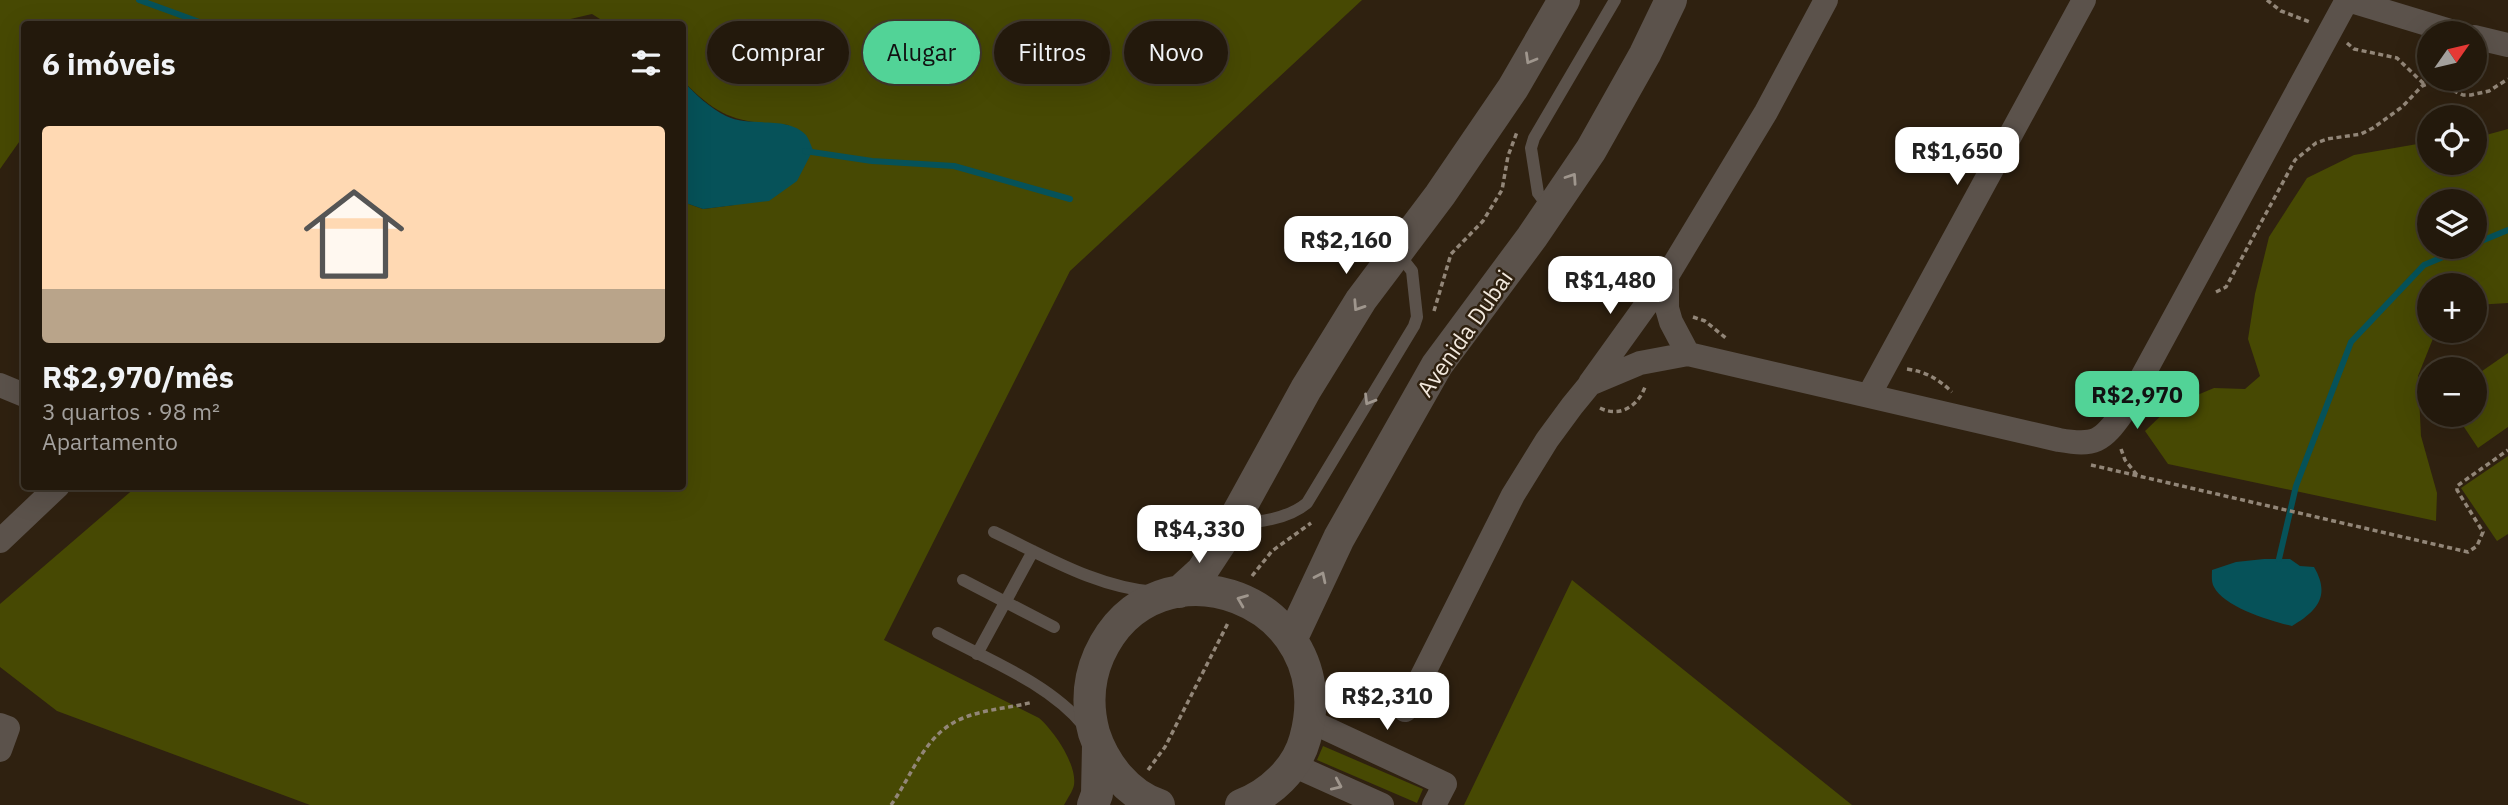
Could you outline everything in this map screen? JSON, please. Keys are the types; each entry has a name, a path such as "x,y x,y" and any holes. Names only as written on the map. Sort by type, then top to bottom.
{"street":[{"path":"1174,593 1202,571 1231,525 1306,389 1361,300 1440,195 1513,88 1564,0"},
{"name":"Avenida Dubai","path":"1292,638 1339,538 1437,365 1591,150 1645,54 1671,0"},
{"path":"1405,710 1513,495 1547,440 1667,276 1766,111 1826,0"},
{"path":"1869,395 2084,0"},
{"path":"1585,390 1645,378 1688,354 2059,440 2083,444 2096,442 2121,428 2348,0 2417,21"},
{"path":"2487,40 2508,45"},
{"path":"1667,276 1667,308 1688,354"},
{"path":"0,385 21,394"},
{"path":"0,541 54,490"},
{"path":"1159,805 1133,791 1113,771 1097,741 1090,717 1089,687 1094,665 1103,645 1134,611 1174,593 1210,590 1241,598 1278,622 1292,638 1307,673 1311,692 1310,721 1304,744 1293,765 1276,784 1255,800 1241,805"},
{"path":"1310,721 1445,784 1434,805"},
{"path":"0,725 8,728 0,750"},
{"path":"1093,805 1097,793 1097,741"},
{"path":"1293,765 1382,805"}],"lane":[{"path":"1551,209 1538,193 1531,148 1534,138 1615,0"},
{"path":"1231,525 1260,522 1298,510 1307,503 1414,326 1417,317 1412,271 1397,252"},
{"path":"995,532 1094,580 1115,586 1174,593"},
{"path":"976,654 1034,551"},
{"path":"963,580 1054,627"},
{"path":"938,633 1046,691 1063,704 1097,741"}],"path":[{"path":"2208,295 2225,287 2295,160 2316,143 2361,134 2373,128 2402,107 2422,86 2430,83 2463,95 2471,95 2489,91 2508,79"},
{"path":"1670,317 1688,315 1705,321 1732,343"},
{"path":"1882,371 1910,369 1925,373 1938,379 1959,398"},
{"path":"1585,390 1601,409 1615,413 1636,404 1645,378"},
{"path":"2121,428 2122,455 2139,477"},
{"path":"2083,464 2468,552 2477,546 2483,532 2457,491 2457,486 2508,450"},
{"path":"891,805 914,765 946,726 965,717 1052,697"}],"shaded area":[{"path":"0,0 1362,0 1070,271 884,640 1039,718 1057,739 1072,768 1074,785 1064,805 310,805 57,711 0,667 0,604 133,490 686,490 686,203 703,209 734,205 789,125 755,122 730,116 708,103 686,84 686,21 603,21 592,14 562,21 21,21 21,139 0,169"},
{"path":"2508,129 2508,303 2487,304 2487,273 2417,273 2417,343 2431,343 2426,357 2417,357 2417,427 2421,427 2437,493 2436,521 2168,464 2145,431 2171,406 2214,388 2245,389 2260,376 2248,339 2255,294 2269,237 2307,178 2354,155 2417,144 2417,175 2487,175 2487,135"},
{"path":"2508,353 2508,427 2478,448 2464,427 2487,427 2487,368"},
{"path":"2508,456 2508,534 2497,541 2461,488"},
{"path":"1572,580 1852,805 1464,805"},
{"path":"1323,746 1423,789 1417,803 1317,760"}],"water":[{"path":"686,84 726,116 746,121 789,125 806,135 813,150 797,181 769,201 703,209 686,203"},
{"path":"2290,559 2300,566 2314,567 2319,577 2319,602 2308,615 2292,626 2237,607 2219,594 2213,585 2212,570 2236,562"}],"waterway":[{"path":"139,0 197,21"},
{"path":"805,151 872,161 954,166 1070,199"},
{"path":"2487,239 2508,230"},
{"path":"2279,559 2296,486 2351,342 2424,265 2438,259"}]}
